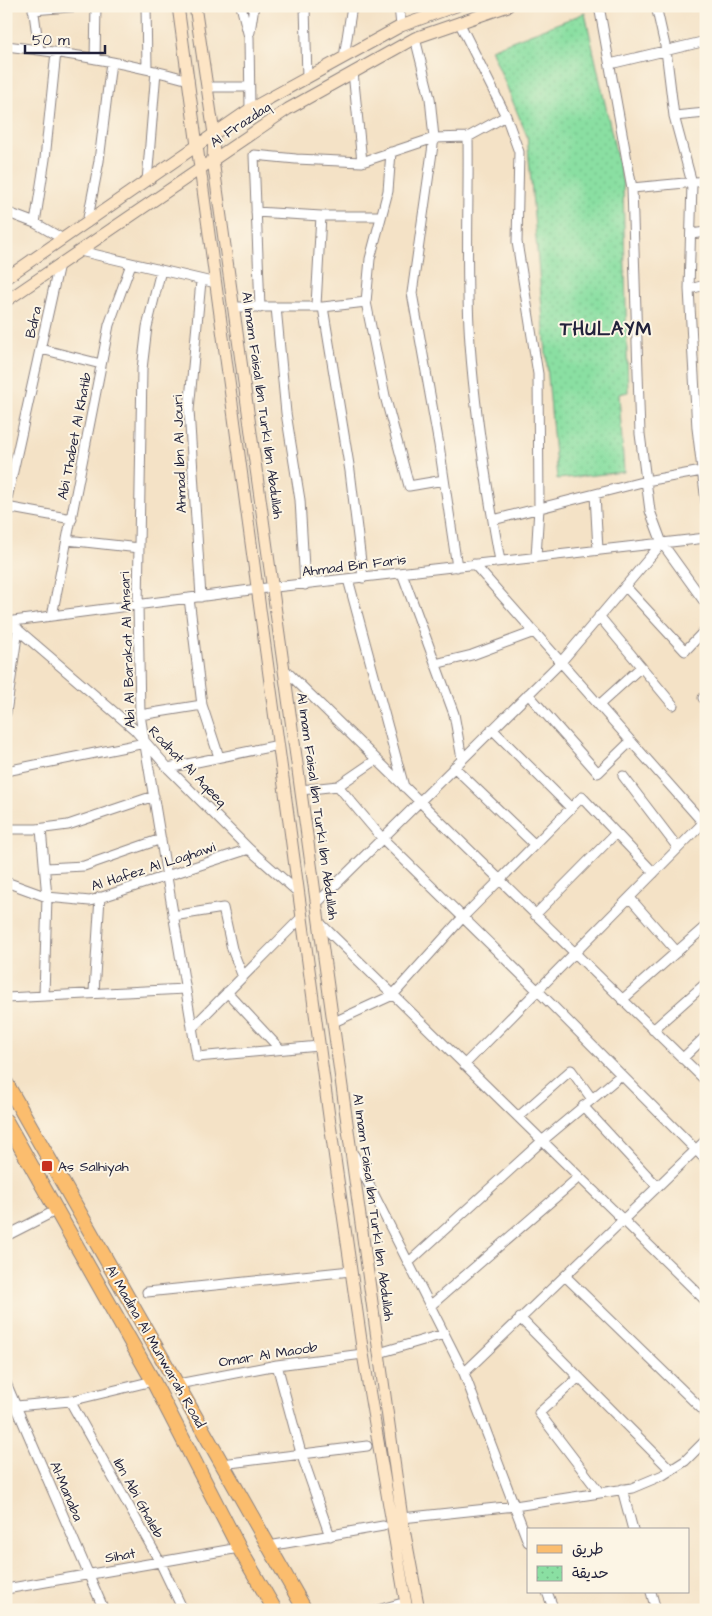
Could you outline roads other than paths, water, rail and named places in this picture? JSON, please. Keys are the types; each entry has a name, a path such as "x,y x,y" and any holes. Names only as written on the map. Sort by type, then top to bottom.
{"main road":[{"path":"178,6 351,1271 363,1354 408,1608"},
{"name":"Al Imam Faisal Ibn Turki Ibn Abdullah","path":"196,6 214,134 213,160 402,1518 408,1608"},
{"name":"Al Frazdaq","path":"6,278 250,109 401,26 455,6"},
{"name":"Al Frazdaq","path":"6,301 288,109 415,38 508,6"},
{"name":"Al Madina Al Munwarah Road","path":"6,1083 305,1610"},
{"name":"Al Madina Al Munwarah Road","path":"6,1121 153,1381 239,1548 275,1610"}],"street":[{"path":"39,50 33,8 82,6"},
{"path":"95,59 96,6"},
{"path":"146,6 151,70 147,181"},
{"path":"241,6 249,37"},
{"path":"250,109 249,37 254,6"},
{"path":"305,6 307,78"},
{"path":"344,57 352,6"},
{"path":"399,6 401,26"},
{"path":"599,6 632,188 640,434 650,510 662,542 706,604"},
{"path":"656,6 666,50 674,116 692,183 689,289 703,453 702,471 706,502"},
{"path":"459,22 506,116 518,152 516,242 538,374 539,508 536,557"},
{"path":"415,38 430,98 434,138 412,293 457,567"},
{"path":"610,64 706,41"},
{"path":"6,46 95,59 189,80"},
{"path":"35,223 45,159 56,52"},
{"path":"87,223 99,161 111,62"},
{"path":"353,72 362,162"},
{"path":"207,87 249,87"},
{"path":"674,116 706,113"},
{"path":"260,308 254,155 296,160 362,162 434,138 468,137 506,116"},
{"path":"468,137 467,285 470,344 500,561"},
{"path":"391,152 388,191 370,259 366,302 385,396 409,486 444,480"},
{"path":"632,188 706,181"},
{"path":"6,212 35,223 63,239"},
{"path":"256,212 321,216 381,216"},
{"path":"321,216 319,306 350,471 363,578"},
{"path":"691,234 706,232"},
{"path":"80,251 216,283"},
{"name":"Bdra","path":"6,505 60,264"},
{"name":"Abi Thabet Al Khatib","path":"52,616 109,324 130,264"},
{"name":"Abi Al Barakat Al Ansari","path":"161,270 147,327 142,369 138,605 140,715 144,743 197,1057 280,1049"},
{"name":"Ahmad Ibn Al Jouri","path":"201,281 189,410 201,597"},
{"path":"689,289 706,285"},
{"path":"234,307 319,306 366,302"},
{"path":"276,307 286,413 300,500 305,585"},
{"path":"41,349 102,364"},
{"path":"493,520 646,482 702,471"},
{"path":"595,494 598,550"},
{"path":"6,505 72,519"},
{"name":"Ahmad Bin Faris","path":"8,622 258,589 706,538"},
{"path":"68,540 138,548"},
{"path":"317,902 560,662 662,542"},
{"path":"464,1065 705,823 474,564"},
{"path":"402,573 454,714 462,760"},
{"path":"348,579 404,789"},
{"path":"626,586 684,651 706,629"},
{"path":"189,598 202,705 219,757"},
{"path":"600,616 673,705"},
{"name":"Rodhat Al Aqeeq","path":"8,622 134,729 144,743 168,768 249,849 299,894"},
{"path":"6,713 9,668 18,629"},
{"path":"435,664 472,655 534,632"},
{"path":"599,705 641,667"},
{"path":"284,669 404,789 706,1081"},
{"path":"528,694 598,773 631,741"},
{"path":"140,715 202,705"},
{"path":"492,729 571,808"},
{"path":"6,771 144,743"},
{"path":"168,768 279,745"},
{"path":"301,790 338,786 376,760"},
{"path":"454,767 534,845"},
{"path":"623,776 678,848"},
{"path":"338,786 382,838 706,1160"},
{"path":"6,829 41,829 68,825 154,796"},
{"path":"334,1022 393,995 463,918 582,797 654,873"},
{"path":"41,829 46,868 47,897 44,995"},
{"path":"535,915 616,832"},
{"path":"46,868 84,866 161,839"},
{"name":"Al Hafez Al Loghawi","path":"6,882 47,897 90,900 249,849"},
{"path":"94,992 100,897"},
{"path":"630,898 677,952"},
{"path":"173,916 223,908 232,949 242,977"},
{"path":"192,1028 302,917"},
{"path":"320,923 706,1301"},
{"path":"622,1000 706,926"},
{"path":"653,1030 706,983"},
{"path":"6,998 94,992 185,989"},
{"path":"227,992 280,1049 319,1046"},
{"path":"682,1059 706,1036"},
{"path":"518,1117 571,1070 592,1099"},
{"path":"408,1263 542,1141 621,1074"},
{"path":"583,1106 657,1186"},
{"path":"464,1373 706,1140"},
{"path":"351,1150 464,1373 527,1539"},
{"path":"430,1306 579,1177"},
{"path":"6,1236 56,1210"},
{"path":"147,1292 351,1271"},
{"path":"564,1276 706,1413"},
{"path":"520,1318 671,1470"},
{"path":"380,1353 444,1334"},
{"name":"Omar Al Maoob","path":"178,1384 277,1365 363,1354"},
{"path":"277,1365 301,1453 330,1536"},
{"path":"579,1377 539,1413 600,1493"},
{"path":"11,1406 70,1401 153,1381"},
{"name":"Al-Manaba","path":"6,1383 11,1406 104,1610"},
{"name":"Ibn Abi Ghaleb","path":"70,1401 160,1562 183,1610"},
{"path":"402,1518 514,1506 632,1488 671,1470 685,1461 706,1440"},
{"path":"222,1464 367,1446"},
{"path":"622,1489 632,1528"},
{"path":"269,1546 383,1526"},
{"name":"Sihat","path":"6,1589 239,1548"},
{"path":"548,1594 554,1610"},
{"path":"652,1594 656,1610"},
{"path":"378,1610 408,1608"}],"place":[{"name":"As Salhiyah","path":"47,1166"}],"district":[{"name":"THULAYM","path":"606,328"}]}
